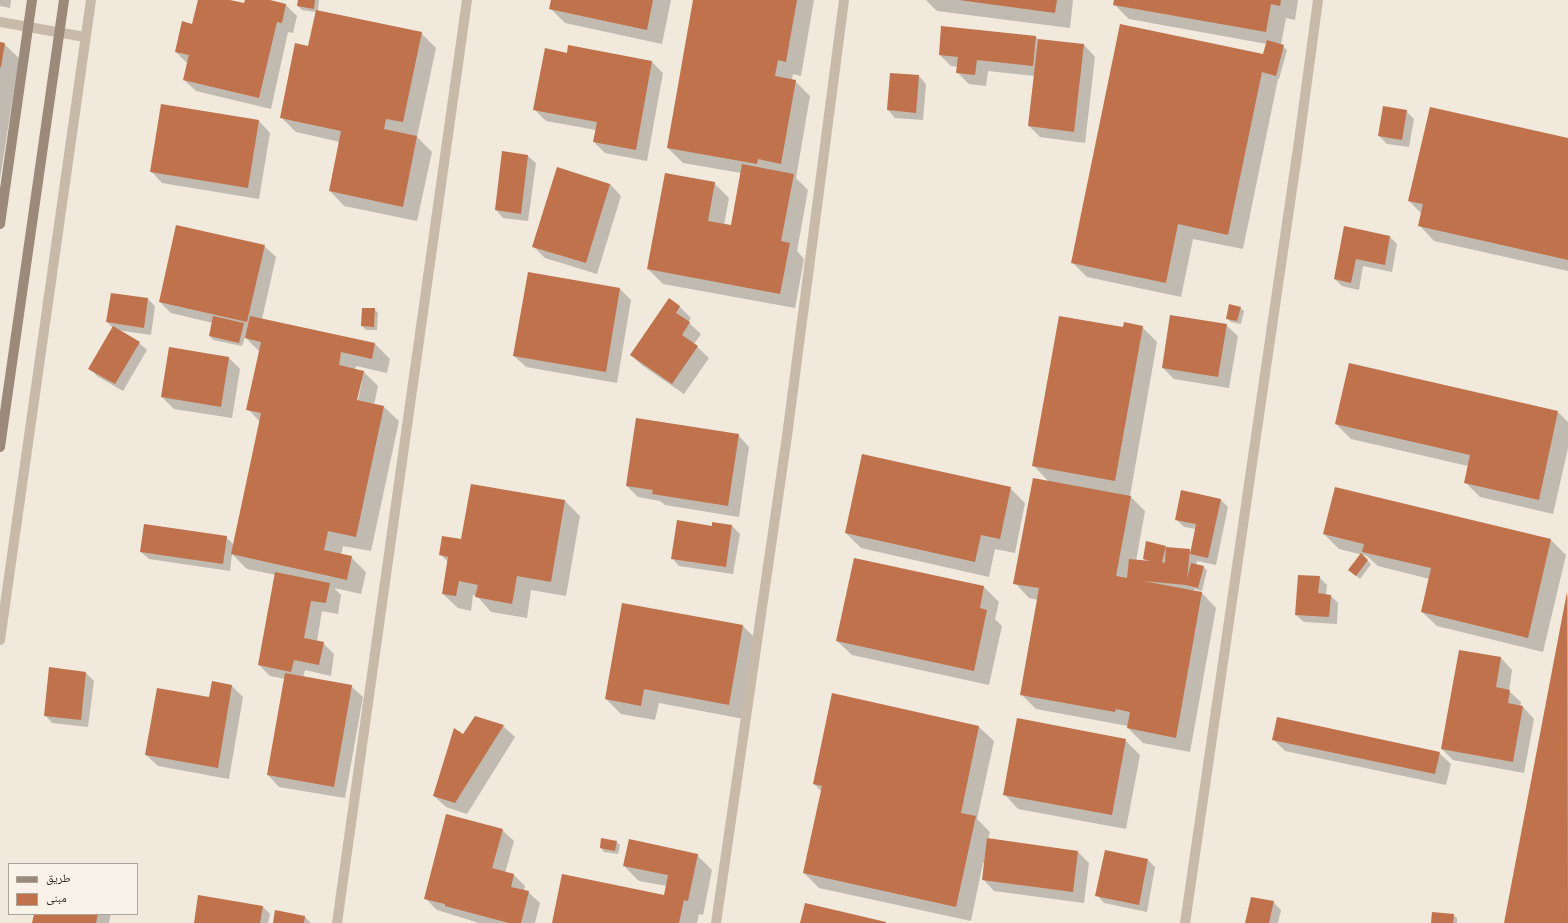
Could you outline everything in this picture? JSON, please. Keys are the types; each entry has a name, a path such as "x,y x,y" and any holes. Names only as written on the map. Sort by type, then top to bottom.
{"main road":[{"path":"0,224 32,0"},
{"path":"0,447 64,0"}],"street":[{"path":"0,640 91,0"},
{"path":"337,923 467,0"},
{"path":"716,923 787,436 844,0"},
{"path":"1185,923 1298,148 1318,0"},
{"path":"0,22 85,37"}],"building":[{"path":"198,0 230,0 244,3 245,0 270,0 286,4 282,23 277,22 259,98 183,80 189,55 175,52 182,21 192,24"},
{"path":"298,0 315,0 314,9 297,6"},
{"path":"551,0 653,0 647,30 549,9"},
{"path":"693,0 797,0 786,62 778,60 775,76 796,80 781,164 758,159 757,164 667,148"},
{"path":"959,0 1057,0 1055,13"},
{"path":"1114,0 1281,0 1280,6 1271,4 1266,32 1113,5"},
{"path":"316,10 422,32 403,122 386,119 384,129 417,136 403,207 329,191 341,131 280,118 295,43 308,46"},
{"path":"1120,24 1263,54 1267,40 1284,45 1276,76 1262,72 1228,235 1178,224 1166,283 1071,263"},
{"path":"941,26 1036,36 1033,66 977,60 975,75 956,73 958,57 939,55"},
{"path":"1038,39 1084,44 1074,132 1028,126"},
{"path":"0,42 5,43 1,67 0,67"},
{"path":"568,45 652,61 636,150 593,142 597,122 533,110 545,48 567,53"},
{"path":"890,73 919,75 916,113 887,110"},
{"path":"161,104 259,120 248,188 150,172"},
{"path":"1383,106 1407,110 1402,140 1378,136"},
{"path":"1430,107 1568,138 1568,260 1418,226 1423,204 1408,201"},
{"path":"502,151 528,155 521,214 495,210"},
{"path":"742,164 794,174 781,241 790,243 780,294 647,269 665,173 715,182 708,221 731,225"},
{"path":"557,167 610,184 586,263 532,247"},
{"path":"176,225 265,245 247,322 159,302"},
{"path":"1344,226 1390,236 1385,265 1356,259 1351,283 1334,279"},
{"path":"528,272 620,288 606,372 513,356"},
{"path":"111,293 148,298 144,328 106,322"},
{"path":"669,298 680,306 676,313 690,322 682,335 698,346 672,384 630,355"},
{"path":"1229,304 1241,307 1237,321 1226,319"},
{"path":"362,308 375,308 374,327 361,326"},
{"path":"1170,315 1227,324 1218,377 1162,368"},
{"path":"213,316 244,323 239,343 209,336"},
{"path":"250,316 375,343 372,359 341,352 339,365 364,371 357,400 384,406 356,537 328,531 324,550 352,556 347,580 231,554 261,413 246,410 261,342 245,338"},
{"path":"1059,316 1123,327 1124,322 1143,326 1115,481 1032,466"},
{"path":"113,326 140,342 115,384 88,369"},
{"path":"169,347 229,357 221,407 161,397"},
{"path":"1349,363 1558,411 1539,500 1464,483 1470,455 1335,424"},
{"path":"636,418 739,434 728,506 652,494 653,490 626,486"},
{"path":"862,454 1011,487 1000,539 981,535 975,562 845,533"},
{"path":"1033,478 1131,496 1116,576 1127,578 1129,559 1151,561 1143,559 1146,541 1166,546 1162,562 1165,563 1166,547 1190,549 1187,579 1191,563 1204,566 1198,588 1186,585 1143,581 1202,592 1176,738 1127,728 1130,712 1116,709 1115,712 1020,695 1039,588 1013,584"},
{"path":"471,484 565,500 551,582 517,576 512,604 475,597 478,585 459,581 456,596 442,594 448,557 439,555 442,536 461,539"},
{"path":"1335,487 1551,539 1528,638 1421,612 1431,568 1362,552 1364,544 1323,534"},
{"path":"1181,490 1221,499 1208,558 1190,554 1196,524 1175,520"},
{"path":"677,520 712,526 712,522 732,525 726,567 671,559"},
{"path":"144,524 227,536 223,564 140,552"},
{"path":"1361,553 1368,560 1356,576 1348,570"},
{"path":"854,558 984,586 980,608 987,610 974,671 836,641"},
{"path":"275,572 330,583 326,603 311,601 304,638 324,642 319,665 294,660 291,672 258,665"},
{"path":"1298,575 1320,576 1318,593 1331,595 1329,617 1295,615"},
{"path":"1567,592 1568,923 1504,923"},
{"path":"622,603 743,625 729,705 644,689 641,706 605,699"},
{"path":"1459,650 1501,657 1496,687 1510,690 1508,703 1523,706 1513,762 1441,749"},
{"path":"49,667 86,672 81,720 44,716"},
{"path":"285,673 352,685 334,787 267,775"},
{"path":"212,681 232,685 218,768 145,755 157,688 209,697"},
{"path":"832,693 979,726 961,813 976,816 956,907 803,873 822,786 813,784"},
{"path":"475,716 504,725 455,803 433,796 454,728 463,734"},
{"path":"1277,717 1440,752 1435,774 1272,740"},
{"path":"1017,718 1126,739 1112,815 1003,795"},
{"path":"446,814 503,829 492,868 514,874 511,887 529,891 521,923 509,923 424,899"},
{"path":"601,838 617,841 615,851 600,848"},
{"path":"987,838 1078,851 1073,892 982,880"},
{"path":"629,839 698,854 688,901 684,900 679,923 552,923 562,874 664,895 668,875 623,866"},
{"path":"1105,850 1148,859 1139,905 1095,896"},
{"path":"198,895 263,906 260,923 194,923"},
{"path":"1251,897 1274,901 1269,923 1245,923"},
{"path":"805,903 886,922 886,923 800,923"},
{"path":"275,910 305,916 304,923 273,923"},
{"path":"1432,912 1454,914 1453,923 1431,923"},
{"path":"34,915 98,915 96,923 32,923"}]}
